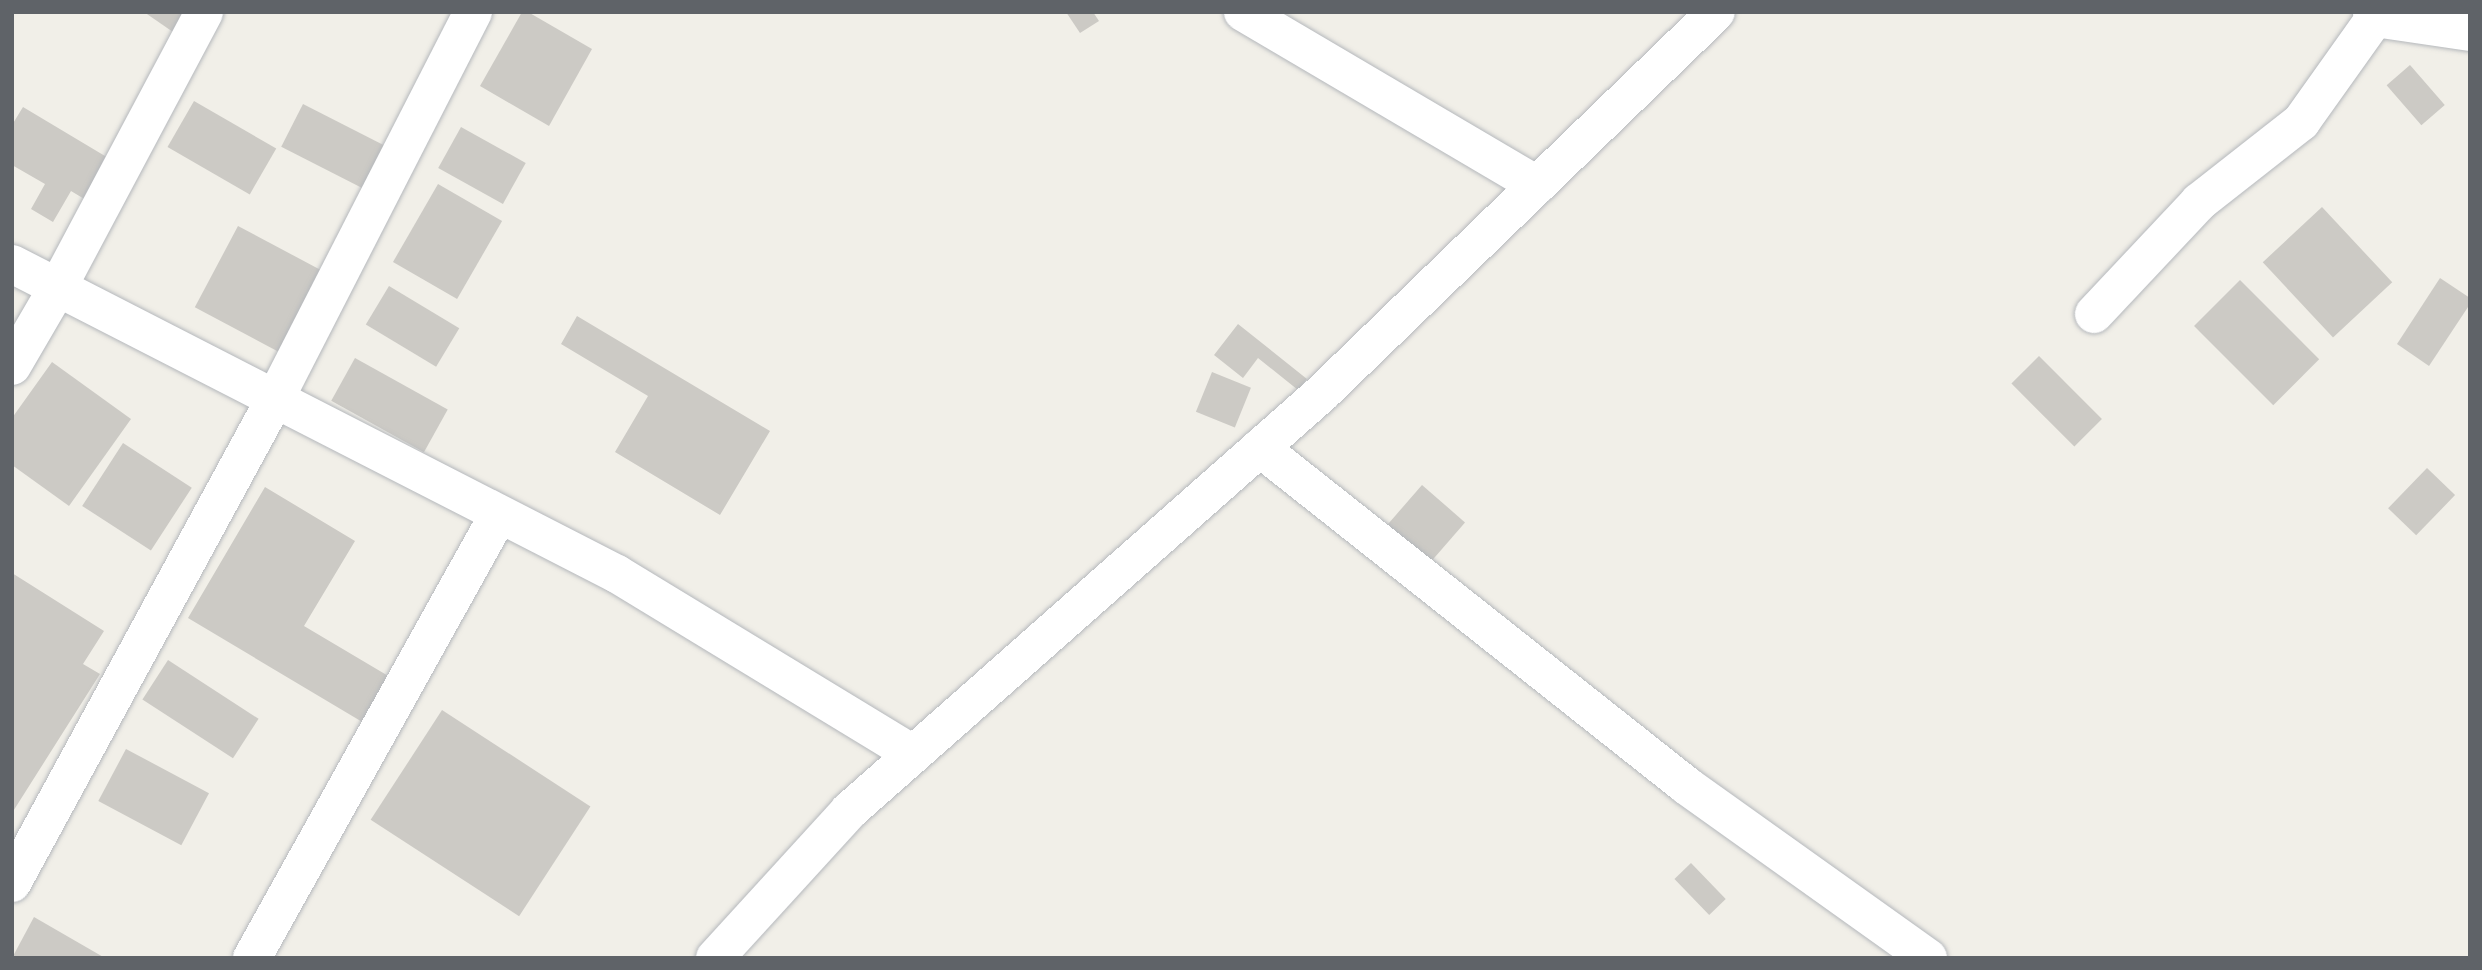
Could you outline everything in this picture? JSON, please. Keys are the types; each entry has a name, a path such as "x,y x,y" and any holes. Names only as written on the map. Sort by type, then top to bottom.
{"street":[{"path":"12,366 58,287 204,12"},
{"path":"12,883 275,398 472,12"},
{"path":"1243,12 1537,185"},
{"path":"715,958 849,811 1331,384 1716,12"},
{"path":"2094,314 2199,202 2301,122 2374,15 2470,32"},
{"path":"12,264 617,574 913,754"},
{"path":"1260,448 1687,786 1928,958"},
{"path":"252,958 499,514"}],"building":[{"path":"144,12 186,12 173,32"},
{"path":"522,12 528,12 592,49 549,126 480,86"},
{"path":"1066,12 1093,12 1099,21 1080,33"},
{"path":"2410,65 2445,105 2421,125 2387,85"},
{"path":"194,101 276,148 250,194 168,147"},
{"path":"303,104 390,148 369,191 281,147"},
{"path":"23,107 110,159 86,200 71,191 53,222 31,209 45,184 12,165 12,125"},
{"path":"461,127 526,163 503,204 438,168"},
{"path":"438,184 502,221 457,299 393,262"},
{"path":"2322,207 2392,282 2333,338 2263,262"},
{"path":"238,226 325,272 282,354 195,307"},
{"path":"2440,278 2470,298 2470,304 2429,366 2397,344"},
{"path":"2240,280 2319,359 2273,405 2194,326"},
{"path":"389,286 459,328 436,367 366,325"},
{"path":"577,316 770,431 720,515 615,452 648,396 561,344"},
{"path":"1238,324 1307,379 1298,390 1258,358 1243,378 1214,355"},
{"path":"2039,356 2102,419 2074,447 2011,384"},
{"path":"355,358 448,409 424,452 331,401"},
{"path":"52,362 131,419 69,506 12,465 12,418"},
{"path":"1212,372 1251,388 1235,428 1196,412"},
{"path":"123,443 192,488 151,551 82,506"},
{"path":"2427,468 2455,495 2416,535 2388,508"},
{"path":"1422,485 1465,522 1430,563 1387,526"},
{"path":"265,487 355,541 304,626 390,677 364,723 188,618"},
{"path":"12,573 104,631 83,664 100,674 12,813"},
{"path":"168,660 259,719 233,758 142,699"},
{"path":"442,710 590,806 519,916 371,820"},
{"path":"126,749 209,793 181,845 98,801"},
{"path":"1691,863 1726,899 1709,915 1674,879"},
{"path":"34,917 105,958 12,958"}]}
